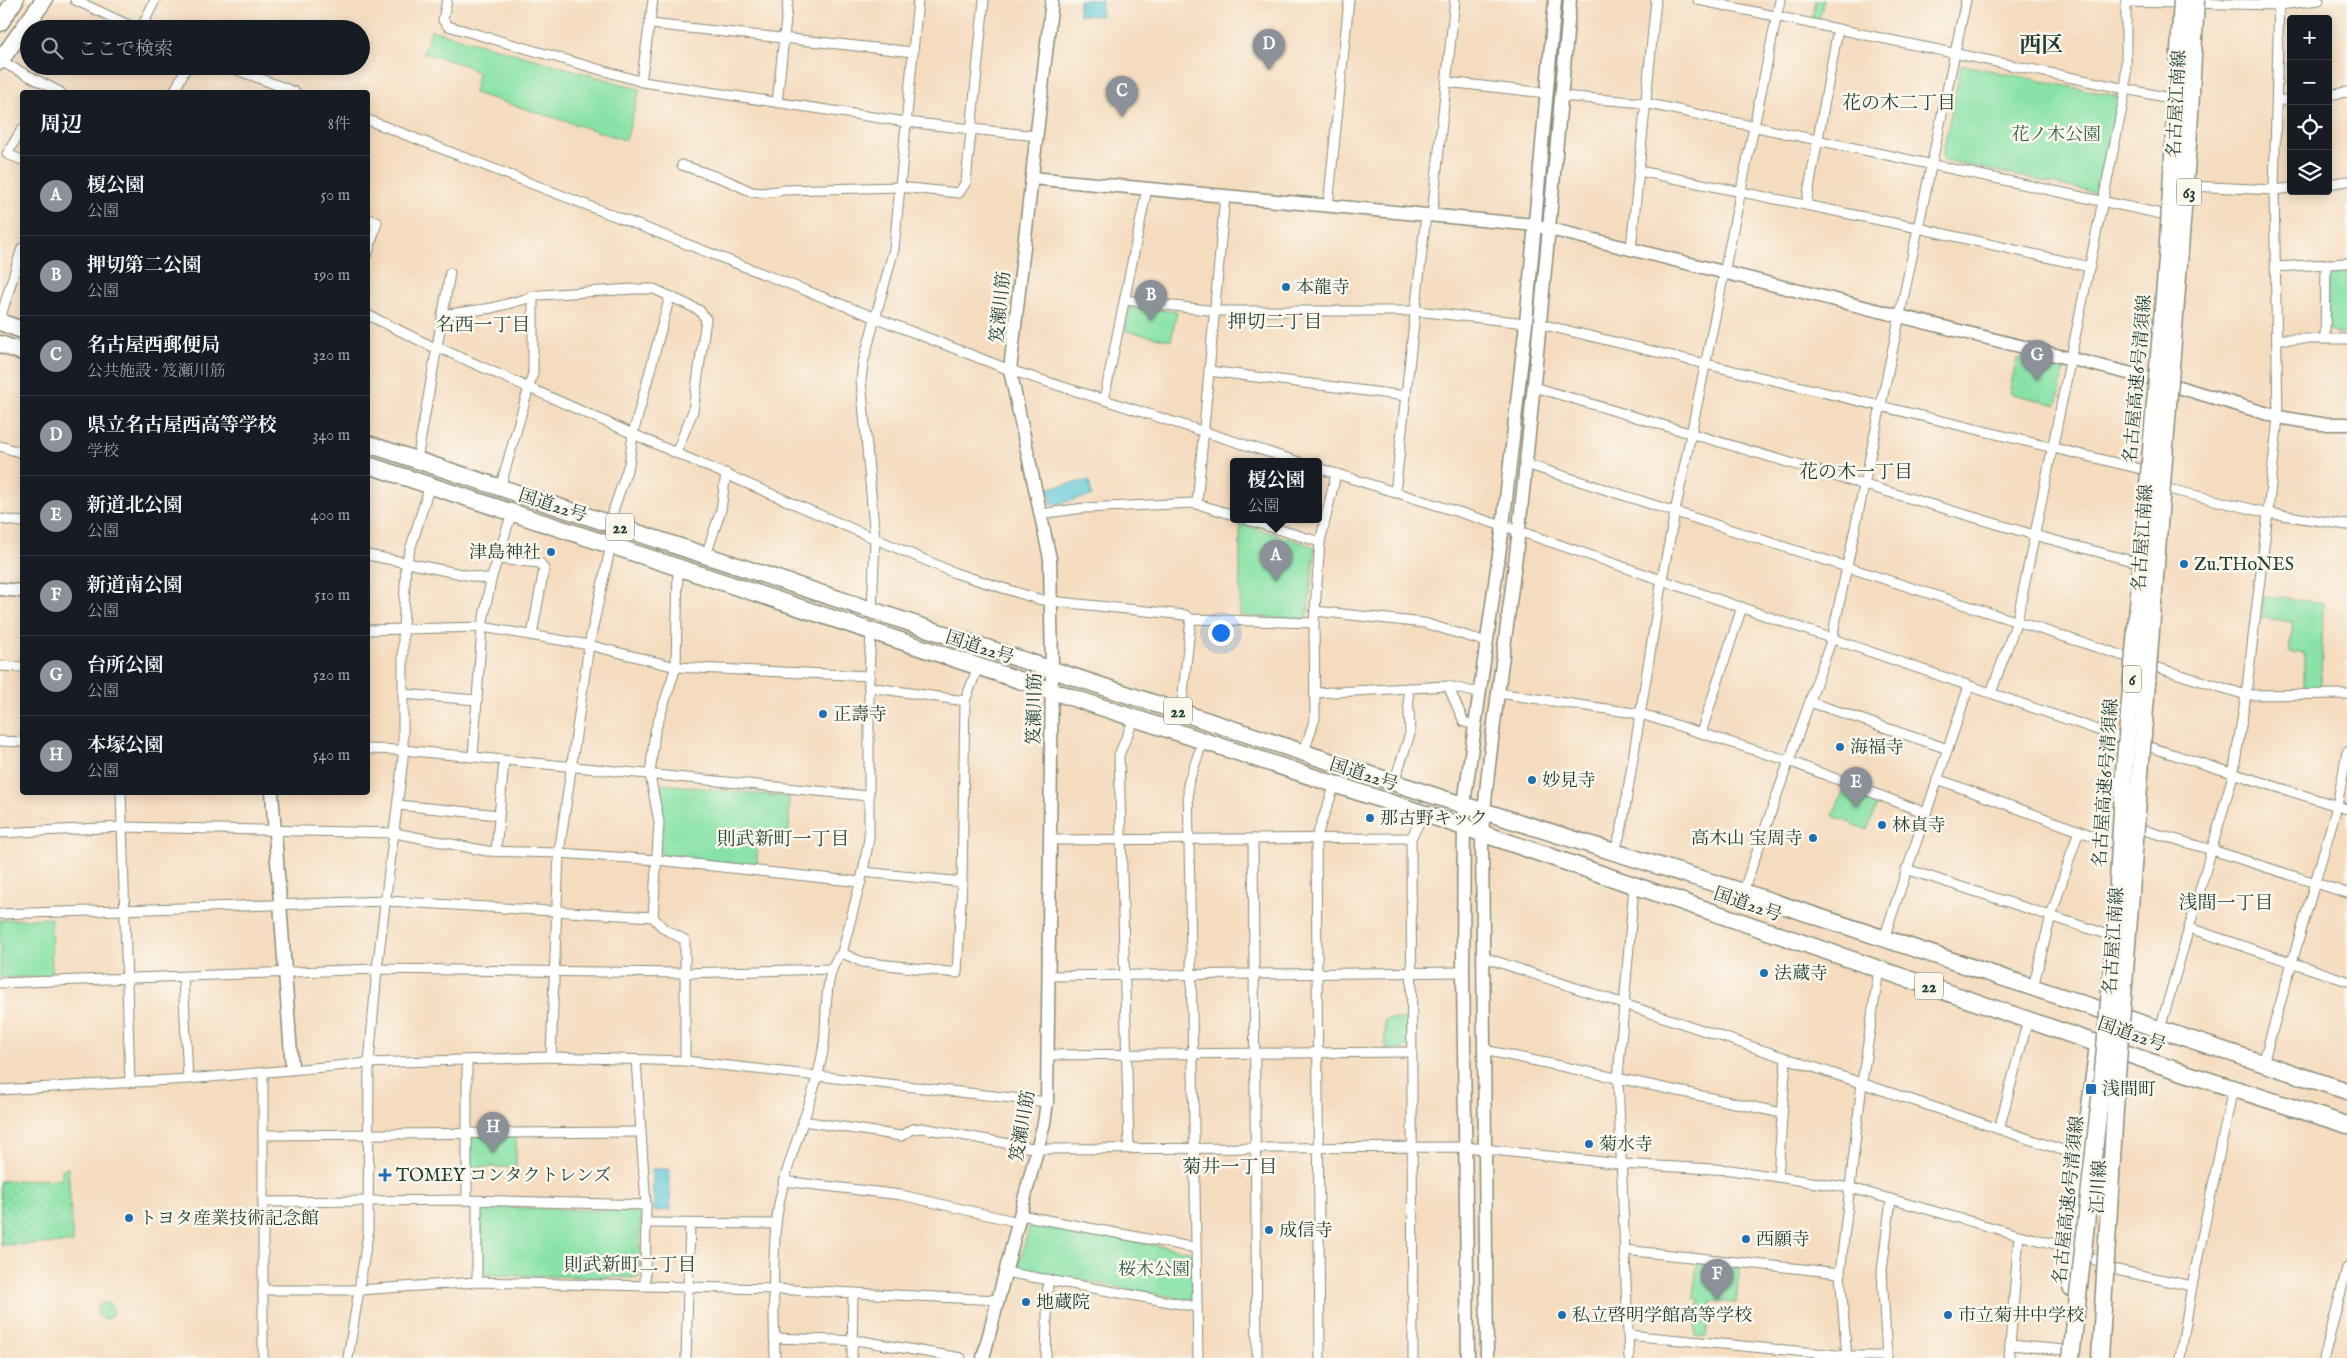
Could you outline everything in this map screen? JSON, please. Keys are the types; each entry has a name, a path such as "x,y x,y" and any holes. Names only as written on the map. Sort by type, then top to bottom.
{"highway":[{"path":"0,23 15,0"},
{"path":"30,20 44,0"},
{"name":"名古屋高速6号清須線","path":"2100,1358 2116,920 2124,772 2167,260 2180,1"},
{"name":"名古屋高速6号清須線","path":"2069,1356 2110,1074 2190,132 2199,1"},
{"path":"0,61 20,33"},
{"path":"0,321 20,329"},
{"path":"0,344 20,351"},
{"name":"国道22号","path":"370,445 1394,782 2033,986 2347,1091"},
{"name":"国道22号","path":"370,466 1424,814 2028,1020 2347,1125"},
{"path":"2088,1358 2110,1074"}],"main road":[{"name":"名古屋江南線","path":"2102,1009 2124,740 2136,562 2166,215 2180,1"},
{"name":"名古屋江南線","path":"2126,1018 2172,384 2190,186 2199,1"},
{"name":"江川線","path":"2069,1356 2075,1249 2083,1157 2102,1009"},
{"name":"江川線","path":"2105,1358 2112,1270 2126,1018"}],"street":[{"path":"75,0 119,20"},
{"path":"144,20 155,0"},
{"path":"446,0 442,20 448,26 641,82 906,122 1037,136"},
{"path":"641,82 653,0"},
{"path":"777,103 788,0"},
{"path":"872,610 874,538 861,380 863,363 894,249 918,0"},
{"path":"682,165 726,180 752,192 761,193 785,190 899,187 958,193 966,182 984,0"},
{"name":"笈瀬川筋","path":"983,1358 1038,1149 1047,1102 1052,669 1050,559 1010,370 1052,0"},
{"path":"1328,206 1349,0"},
{"path":"1395,493 1416,311 1447,82 1455,0"},
{"path":"1468,1358 1463,972 1464,804 1503,526 1526,323 1555,0"},
{"path":"1487,1358 1482,835 1519,531 1550,229 1570,0"},
{"path":"1631,249 1656,0"},
{"path":"1698,0 2174,99"},
{"path":"1615,851 1622,827 1662,579 1780,0"},
{"path":"1742,892 1832,638 1966,0"},
{"path":"1992,693 2016,622 2126,88 2126,1 2280,3 2319,0"},
{"path":"2160,1029 2233,775 2246,694 2268,514 2278,417 2274,190 2280,3"},
{"path":"650,24 913,52"},
{"path":"1806,205 1838,29"},
{"path":"0,61 20,73"},
{"path":"24,75 47,89"},
{"path":"175,90 182,75"},
{"path":"250,75 290,90"},
{"path":"1447,82 1546,93"},
{"path":"2332,94 2347,92"},
{"path":"1562,96 1645,103 2103,203 2166,215"},
{"path":"2277,101 2287,100"},
{"path":"370,121 876,316 1010,370 1286,458"},
{"path":"20,132 7,154 20,159"},
{"path":"1639,171 1918,228 2090,267"},
{"path":"1032,178 1534,225 2172,384 2278,417 2321,424 2347,424"},
{"path":"2332,183 2347,181"},
{"path":"2190,186 2274,190 2287,188"},
{"path":"1104,400 1147,189"},
{"path":"1198,504 1225,196"},
{"path":"370,220 377,222 370,246"},
{"path":"0,321 20,255"},
{"path":"2275,268 2347,263"},
{"path":"2325,339 2326,264"},
{"path":"418,460 450,274"},
{"path":"442,316 492,308 533,296 633,289 654,289 699,310 706,319 693,411 676,453"},
{"path":"500,488 530,388 534,360 533,296"},
{"path":"551,1057 559,853 589,645 611,545 609,523 629,464 633,434 670,296"},
{"path":"1125,300 1215,311 1416,311 1526,323"},
{"path":"370,316 431,346 955,573 1050,601 1185,615 1191,619 1314,623"},
{"path":"1540,324 2145,470"},
{"path":"2276,339 2347,338"},
{"path":"1209,371 1406,396"},
{"path":"1534,387 2034,535 2136,562"},
{"path":"0,446 20,452"},
{"path":"1526,464 2130,658"},
{"path":"1322,469 1519,531 1662,579 2124,740 2347,809"},
{"path":"706,555 721,510 726,473"},
{"path":"1304,752 1315,718 1314,623 1320,542 1336,474"},
{"path":"348,1358 368,1234 369,1063 377,969 395,833 403,750 403,631 406,563 430,486"},
{"path":"2164,488 2268,514 2347,525"},
{"path":"1040,514 1084,508 1198,504 1230,514"},
{"path":"473,757 482,627 491,580 512,512"},
{"path":"0,519 20,522"},
{"path":"1258,523 1320,542"},
{"path":"370,555 491,580"},
{"path":"497,559 540,564 544,569 532,635"},
{"path":"653,917 659,822 650,775 655,731 676,667 678,567"},
{"path":"0,589 20,591"},
{"path":"1701,733 1742,607"},
{"path":"1315,611 1424,623 1486,642"},
{"path":"1181,712 1191,619"},
{"path":"370,630 403,631 482,627 589,645 676,667 869,676"},
{"path":"775,1358 773,1289 776,1224 783,1181 818,1077 824,1043 827,1000 832,969 837,957 842,953 864,872 869,838 869,676 871,632"},
{"path":"0,666 20,667"},
{"path":"2152,666 2246,694 2347,694"},
{"path":"842,953 862,962 958,973 962,882 965,701 978,668"},
{"path":"1315,693 1448,686 1479,693"},
{"path":"1448,686 1464,722 1474,726"},
{"path":"1884,938 1969,686"},
{"path":"869,687 965,701"},
{"path":"1394,782 1410,734 1408,688"},
{"path":"1498,693 1641,714 1789,761 1926,813"},
{"path":"403,694 477,700"},
{"path":"1810,702 1948,749"},
{"path":"1129,1149 1119,755 1134,719"},
{"path":"0,741 20,742"},
{"path":"1198,1358 1188,784 1203,741"},
{"path":"370,749 403,750 868,796"},
{"path":"2263,1063 2337,806 2347,752"},
{"path":"496,852 504,761"},
{"path":"1937,779 2115,844"},
{"path":"1320,1358 1316,838 1335,785"},
{"path":"120,795 130,1082"},
{"path":"272,795 292,1068"},
{"path":"398,806 499,815"},
{"path":"1413,1358 1412,838 1424,814"},
{"path":"0,833 122,827 395,833 496,852 559,853 657,860 861,882"},
{"path":"2140,829 2347,893"},
{"path":"2033,986 2051,916 2079,830"},
{"path":"1050,840 1412,838"},
{"path":"1253,839 1257,1358"},
{"path":"1906,869 2109,935"},
{"path":"864,872 962,882"},
{"path":"1629,1358 1618,1078 1634,886"},
{"path":"0,914 386,901 653,917 663,928 685,940 685,1061"},
{"path":"2189,928 2347,981"},
{"path":"1483,957 2083,1157"},
{"path":"0,983 377,969 684,973 832,969"},
{"path":"1847,1357 1840,1273 1862,1084 1879,969"},
{"path":"1048,976 1463,972"},
{"path":"183,977 188,1079"},
{"path":"1999,1129 2028,1020"},
{"path":"1484,1050 1782,1113"},
{"path":"1047,1054 1411,1052"},
{"path":"0,1090 188,1079 292,1068 369,1063 551,1057 685,1061 1047,1102"},
{"path":"1778,1177 1786,1058"},
{"path":"466,1200 468,1133 467,1060"},
{"path":"636,1060 647,1222 645,1286"},
{"path":"263,1072 263,1358"},
{"path":"2180,1358 2192,1286 2233,1088"},
{"path":"803,1122 901,1136 912,1129 922,1128 1038,1149 1466,1147 1621,1164 1731,1170 1851,1188 2075,1249 2112,1270 2192,1286"},
{"path":"263,1135 641,1132"},
{"path":"783,1181 901,1195 1019,1219 1196,1248"},
{"path":"1628,1335 1847,1357 1887,1357 1882,1271 1890,1199"},
{"path":"263,1202 466,1200 477,1202 646,1205"},
{"path":"477,1202 477,1282"},
{"path":"647,1222 776,1224"},
{"path":"686,1358 690,1224"},
{"path":"2009,1358 2018,1235"},
{"path":"1624,1250 1840,1273"},
{"path":"2324,1358 2347,1268"},
{"path":"1005,1272 1197,1307"},
{"path":"1046,1358 1048,1279"},
{"path":"263,1290 359,1290 477,1282 773,1289 998,1300"},
{"path":"852,1358 853,1293"},
{"path":"774,1338 853,1340 961,1358"},
{"path":"2010,1345 2069,1356"}],"green space":[{"path":"1813,0 1824,0 1819,21 1812,19 1816,1"},
{"path":"431,30 640,89 626,140 474,93 478,73 465,65 423,53"},
{"name":"花ノ木公園","path":"1964,65 2120,97 2102,191 2098,193 1944,160 1942,156 1961,66"},
{"path":"2347,268 2347,333 2334,333 2328,329 2329,272 2332,269"},
{"path":"1135,307 1177,312 1171,340 1125,331 1129,309"},
{"path":"2017,358 2064,369 2057,405 2009,393"},
{"path":"1240,523 1312,546 1315,549 1308,613 1305,619 1240,616"},
{"path":"2264,596 2323,603 2321,687 2304,687 2304,653 2289,653 2293,622 2261,618"},
{"path":"663,784 789,797 789,832 757,832 757,866 663,856 660,852 656,791"},
{"path":"1845,786 1879,800 1867,830 1833,816"},
{"path":"51,918 52,976 0,978 0,920"},
{"path":"1385,1019 1408,1019 1409,1046 1405,1049 1385,1049"},
{"path":"473,1136 516,1136 516,1167 470,1167 470,1140"},
{"path":"68,1168 73,1243 1,1245 0,1181 62,1179 62,1169"},
{"path":"486,1207 634,1211 641,1217 639,1275 637,1278 487,1275 482,1269 481,1210"},
{"name":"桜木公園","path":"1030,1224 1189,1251 1193,1255 1193,1297 1188,1300 1018,1269"},
{"path":"1697,1263 1740,1267 1736,1303 1711,1301 1707,1337 1695,1336 1699,1299 1693,1298"},
{"path":"105,1303 111,1305 113,1311 111,1317 105,1319 99,1317 97,1311 99,1305"}],"water":[{"path":"1079,0 1102,0 1101,16 1079,15"},
{"path":"1089,480 1092,496 1052,505 1048,488"},
{"path":"652,1169 669,1169 671,1210 654,1211"}],"place":[{"name":"県立名古屋西高等学校","path":"1269,70"},
{"name":"名古屋西郵便局","path":"1122,117"},
{"name":"本龍寺","path":"1286,287"},
{"name":"押切第二公園","path":"1151,321"},
{"name":"台所公園","path":"2037,381"},
{"name":"津島神社","path":"551,552"},
{"name":"Zu.THoNES","path":"2184,564"},
{"name":"榎公園","path":"1276,581"},
{"name":"正壽寺","path":"823,714"},
{"name":"海福寺","path":"1840,747"},
{"name":"妙見寺","path":"1532,780"},
{"name":"新道北公園","path":"1856,808"},
{"name":"那古野キック","path":"1370,818"},
{"name":"林貞寺","path":"1882,825"},
{"name":"高木山 宝周寺","path":"1813,838"},
{"name":"法蔵寺","path":"1764,973"},
{"name":"浅間町","path":"2091,1089"},
{"name":"菊水寺","path":"1589,1144"},
{"name":"本塚公園","path":"493,1153"},
{"name":"TOMEY コンタクトレンズ","path":"385,1175"},
{"name":"トヨタ産業技術記念館","path":"129,1218"},
{"name":"成信寺","path":"1269,1230"},
{"name":"西願寺","path":"1746,1239"},
{"name":"新道南公園","path":"1717,1300"},
{"name":"地蔵院","path":"1026,1302"},
{"name":"私立啓明学館高等学校","path":"1562,1315"},
{"name":"市立菊井中学校","path":"1948,1315"}],"district":[{"name":"西区","path":"2041,44"},
{"name":"花の木二丁目","path":"1899,102"},
{"name":"押切二丁目","path":"1275,321"},
{"name":"名西一丁目","path":"483,324"},
{"name":"花の木一丁目","path":"1856,471"},
{"name":"則武新町一丁目","path":"783,838"},
{"name":"浅間一丁目","path":"2226,902"},
{"name":"菊井一丁目","path":"1230,1166"},
{"name":"則武新町二丁目","path":"630,1264"}]}
